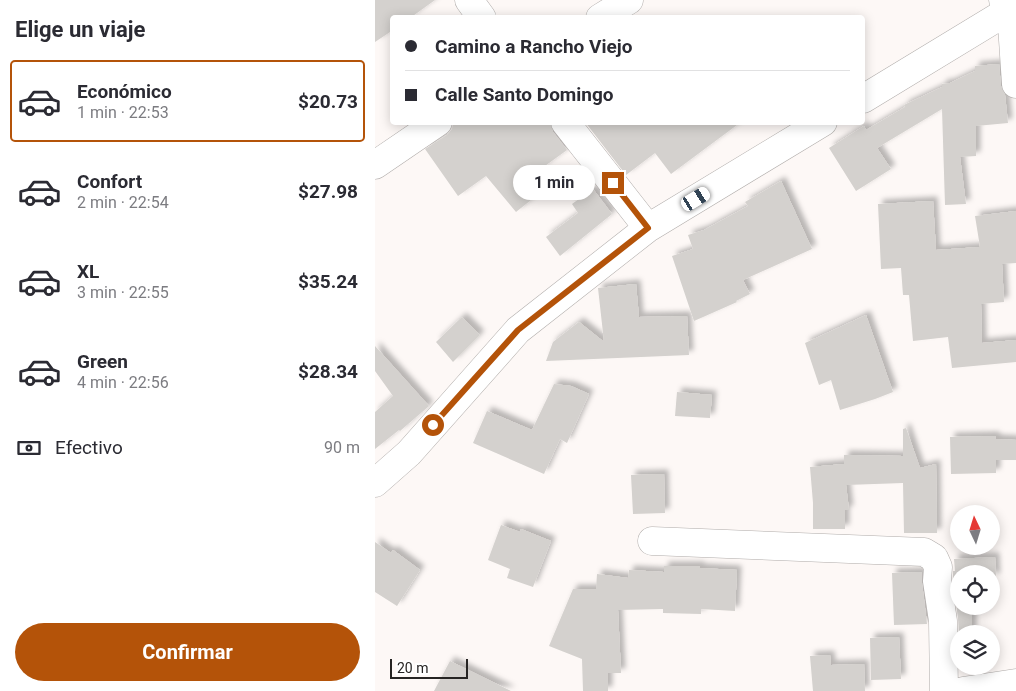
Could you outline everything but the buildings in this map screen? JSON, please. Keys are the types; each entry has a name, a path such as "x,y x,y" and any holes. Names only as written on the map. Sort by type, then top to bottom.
{"street":[{"path":"469,0 481,15"},
{"path":"605,15 629,0"},
{"path":"865,98 1010,5 1016,84"},
{"path":"375,165 434,125"},
{"path":"567,125 648,228"},
{"path":"375,483 409,453 518,330 648,228 818,125"},
{"path":"652,541 924,552 934,558 938,567 937,581 943,622 944,691"},
{"path":"963,691 1016,683"}],"route":[{"path":"433,425 518,330 648,228 613,183"}]}
